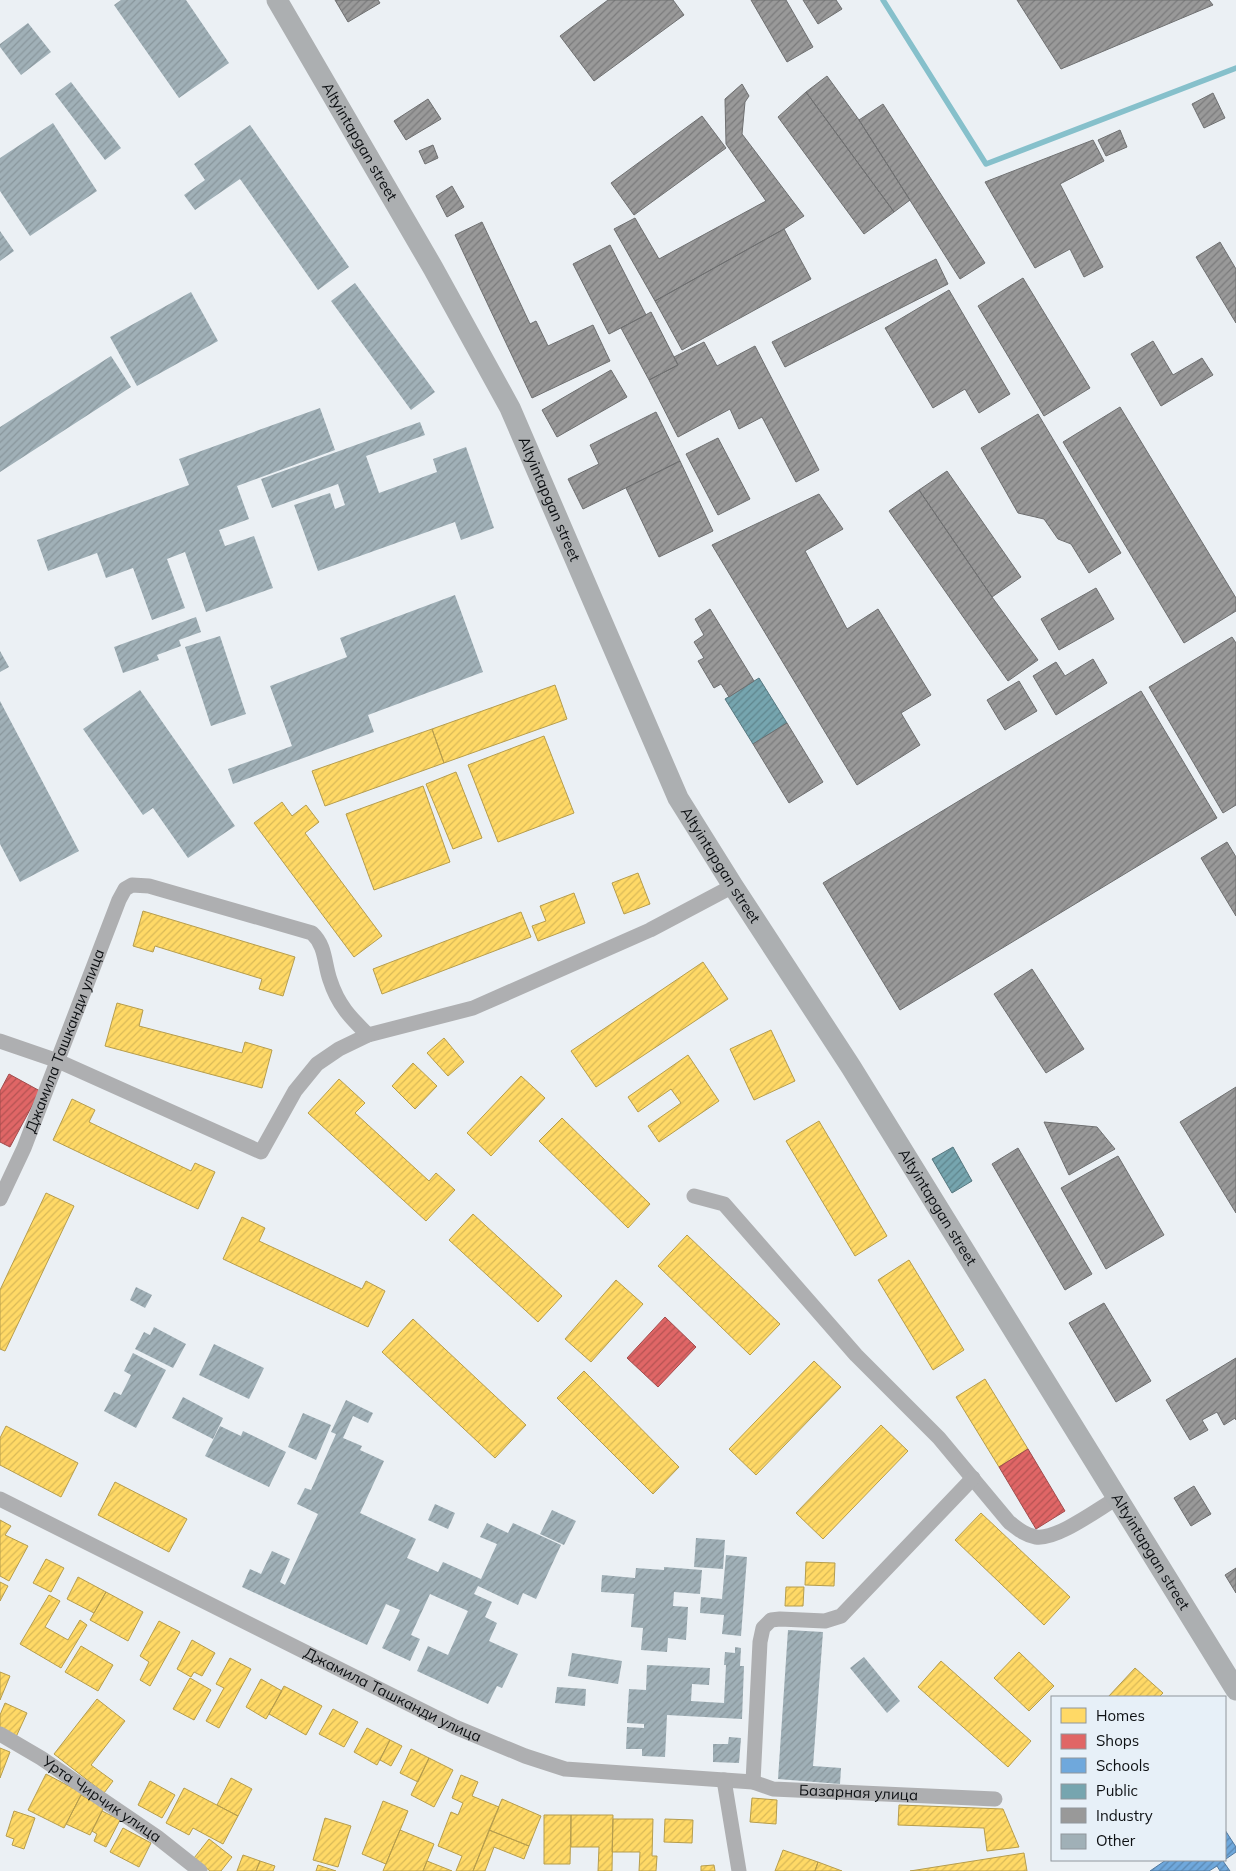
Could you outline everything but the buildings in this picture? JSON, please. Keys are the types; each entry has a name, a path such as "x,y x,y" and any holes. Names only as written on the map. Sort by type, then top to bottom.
{"street":[{"name":"Altyintapgan street","path":"277,0 433,268 510,408 678,798 733,886 852,1067 1236,1690"},
{"name":"Джамила Ташканди улица","path":"0,1199 24,1148 119,900 125,889 132,884 149,886 312,933 320,940 330,980 344,1012 368,1035"},
{"path":"0,1041 58,1061 261,1152 295,1091 317,1064 339,1049 368,1035 474,1008 650,930 733,886"},
{"path":"694,1196 724,1204 856,1355 939,1438 1010,1522 1022,1532 1037,1537 1053,1536 1117,1498"},
{"path":"753,1782 760,1642 763,1628 771,1620 826,1622 840,1616 973,1478"},
{"name":"Джамила Ташканди улица","path":"0,1498 455,1727 525,1756 564,1770 724,1780"},
{"name":"Урта Чирчик улица","path":"0,1734 41,1758 157,1837 200,1871"},
{"path":"724,1780 739,1871"},
{"name":"Базарная улица","path":"724,1780 753,1782 773,1789 995,1799"}],"waterway":[{"path":"883,0 986,164 1236,68"}]}
